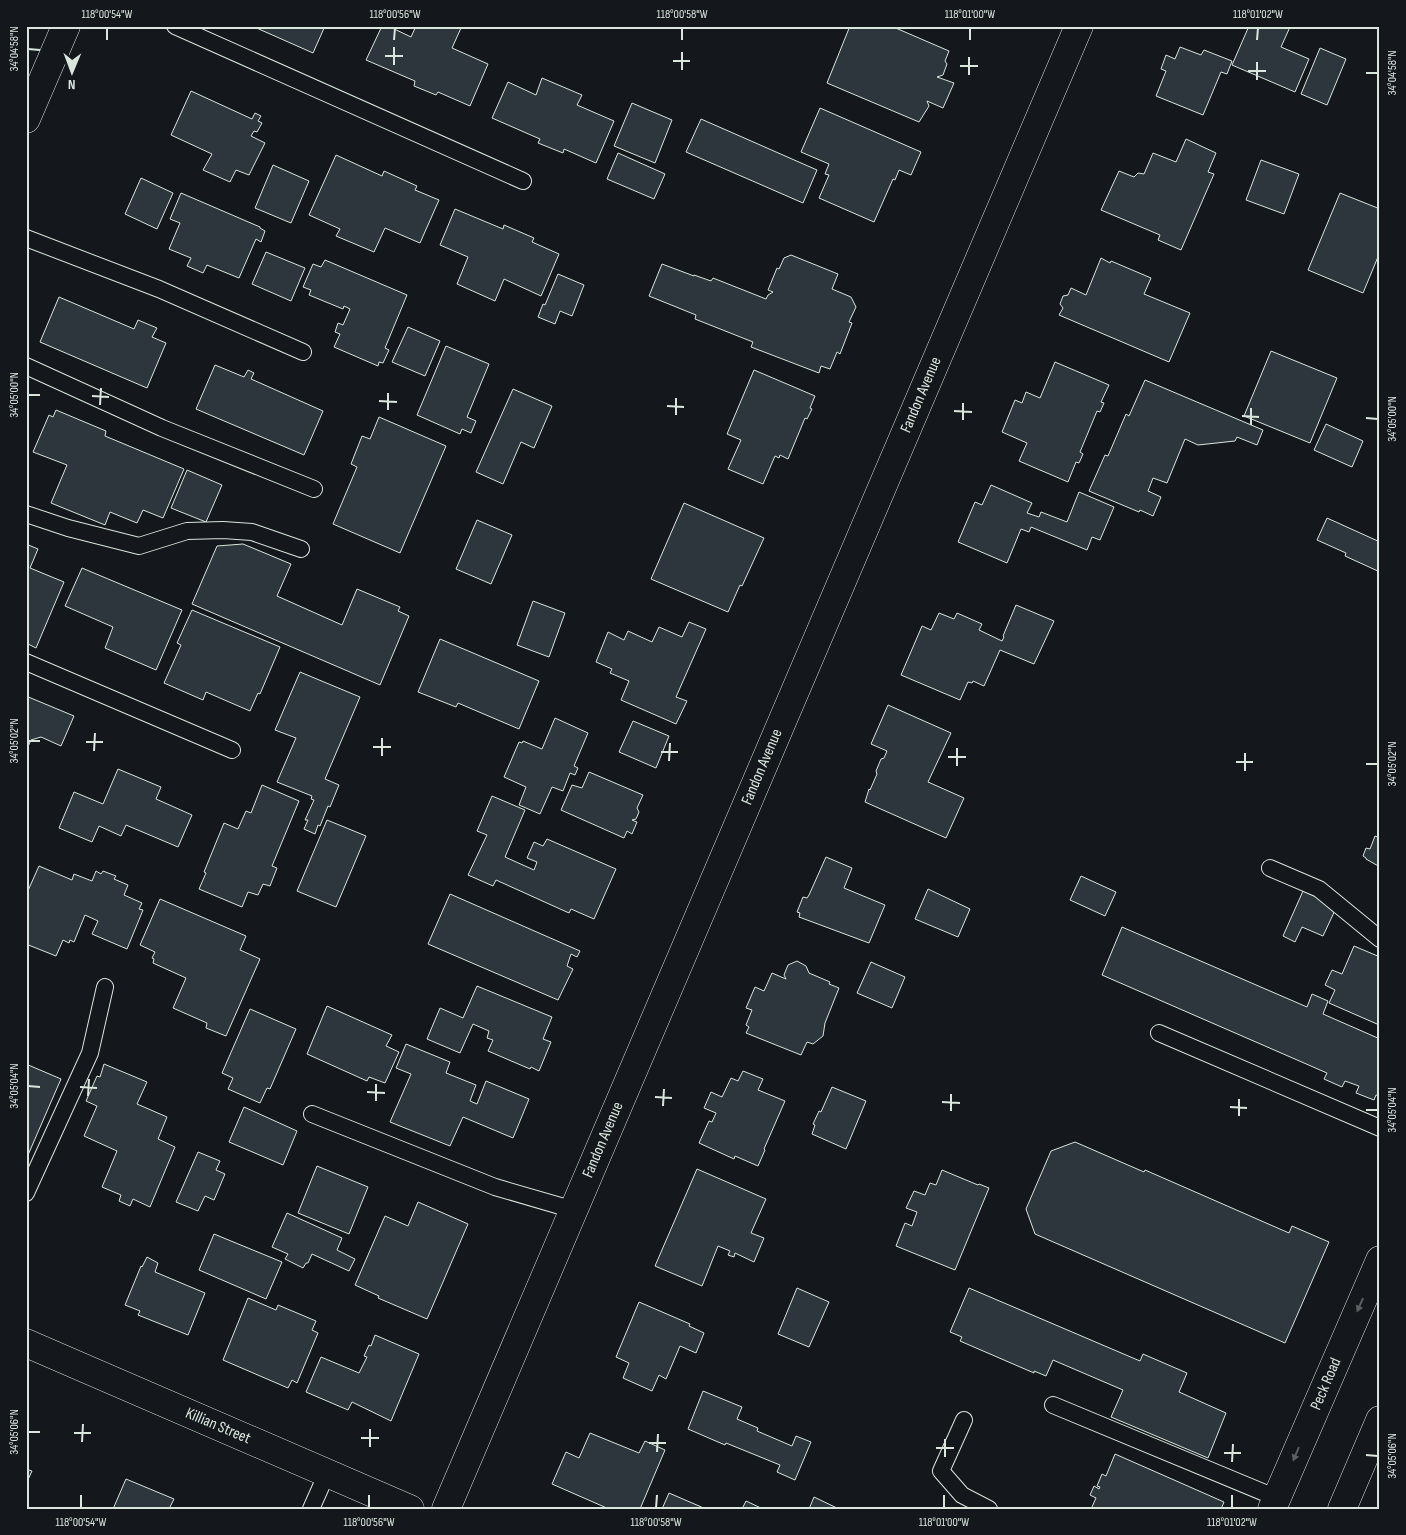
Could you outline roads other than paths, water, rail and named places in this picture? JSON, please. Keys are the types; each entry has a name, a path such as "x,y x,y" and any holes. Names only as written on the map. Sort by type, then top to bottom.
{"street":[{"path":"26,119 66,26"},
{"name":"Fandon Avenue","path":"446,1509 1079,26"},
{"name":"Peck Road","path":"1274,1503 1380,1260"},
{"name":"Killian Street","path":"26,1343 410,1509"},
{"path":"1342,1509 1380,1420"}],"lane":[{"path":"174,26 523,181"},
{"path":"26,238 159,289 303,352"},
{"path":"26,366 162,428 314,489"},
{"path":"26,514 68,528 139,546 187,531 222,530 252,532 301,549"},
{"path":"26,662 232,750"},
{"path":"1270,868 1319,889 1380,939"},
{"path":"26,1193 90,1053 105,987"},
{"path":"1159,1033 1380,1128"},
{"path":"312,1114 495,1187 574,1210"},
{"path":"1053,1405 1274,1503"},
{"path":"964,1420 941,1471 962,1495 989,1509"},
{"path":"311,1509 327,1473"}]}
